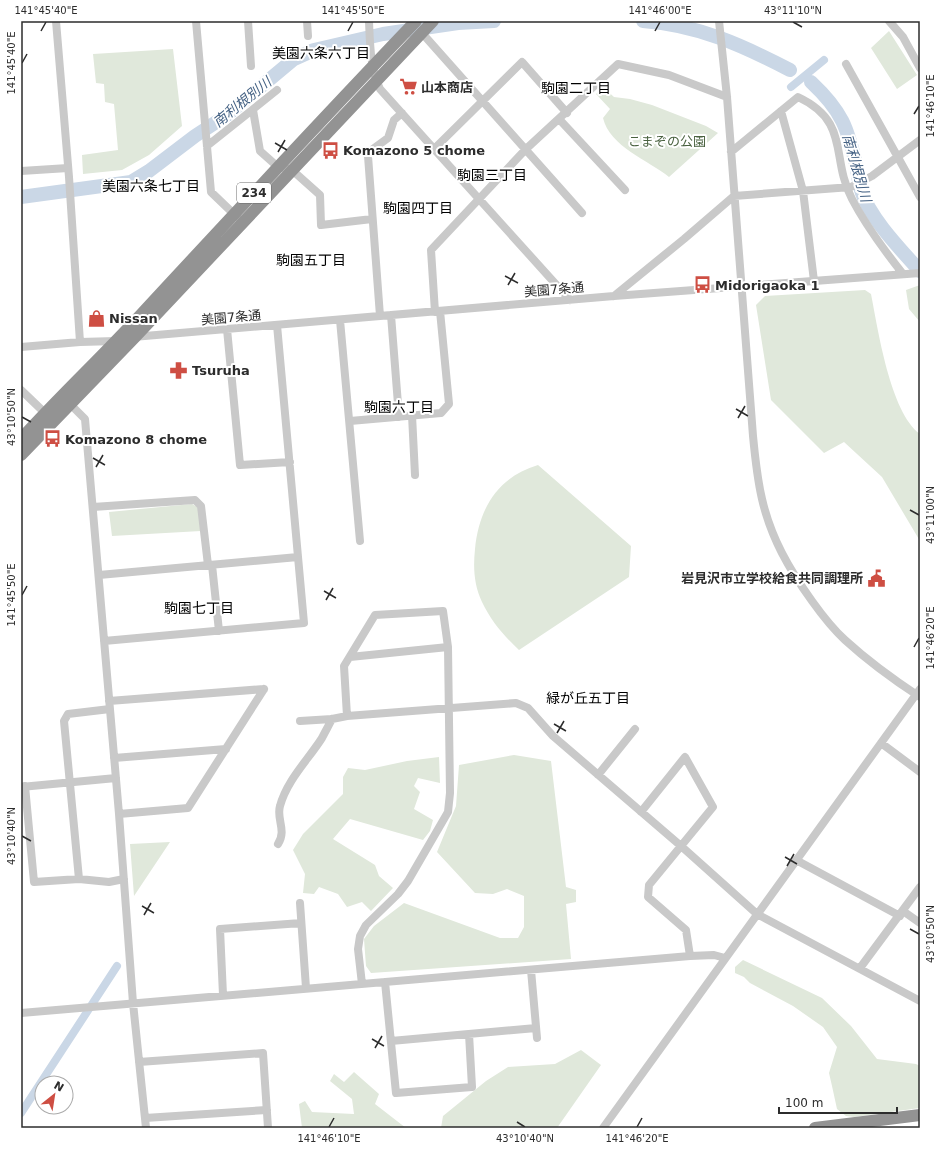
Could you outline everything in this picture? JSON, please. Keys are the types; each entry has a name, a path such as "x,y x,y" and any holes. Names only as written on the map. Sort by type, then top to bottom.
{"highway":[{"name":"234","path":"21,439 45,412 66,400 135,337 238,218 278,167 416,21"},
{"name":"234","path":"21,455 114,342 238,218 292,170 433,21"},
{"path":"815,1128 920,1114"}],"street":[{"path":"56,21 69,177 80,342"},
{"path":"196,21 211,192 238,218"},
{"path":"248,21 252,66"},
{"path":"307,21 308,36"},
{"path":"889,21 903,37 920,68"},
{"path":"369,24 373,67 376,81 380,89 570,300"},
{"path":"603,1128 796,860 919,694 868,659 845,640 826,620 794,576 777,542 768,519 758,481 753,436 727,97 719,24"},
{"path":"418,37 483,101 582,213"},
{"path":"434,149 522,62 566,113"},
{"path":"350,421 441,413 449,404 431,250 526,149 618,64 669,75 727,97"},
{"path":"846,64 920,197"},
{"path":"207,144 277,90"},
{"path":"731,152 798,97 815,107 830,122 835,132 849,187 866,224 907,274"},
{"path":"253,110 260,151 278,167 292,170 320,195 321,225 372,219"},
{"path":"781,111 803,191 814,281"},
{"path":"380,316 368,156 373,149 388,138 394,120 402,113"},
{"path":"559,119 625,190"},
{"path":"614,296 734,196 849,187 872,176 920,140"},
{"path":"21,171 68,168"},
{"name":"美園7条通","path":"21,347 80,342 114,342 135,337 226,329 614,296 920,273"},
{"path":"391,315 399,417"},
{"path":"340,320 360,541"},
{"path":"104,640 304,623 277,325"},
{"path":"226,329 240,465 290,462"},
{"path":"21,390 45,412"},
{"path":"66,400 85,419 119,814 133,1003 146,1128"},
{"path":"412,416 415,474"},
{"path":"93,507 195,500 201,506 219,631"},
{"path":"99,575 298,557"},
{"path":"347,716 344,666 375,615 443,611 448,648 450,793 448,812 408,881 398,894 366,925 360,936 358,949 362,984"},
{"path":"350,657 448,648"},
{"path":"79,879 64,721 65,717 68,714 110,705 264,689 188,808 119,814"},
{"path":"300,721 516,703 528,708 553,736 681,846 757,914 920,1000"},
{"path":"278,844 281,840 282,830 279,807 282,799 288,786 322,738 332,719"},
{"path":"598,775 635,729"},
{"path":"882,743 920,772"},
{"path":"114,758 226,749"},
{"path":"641,812 686,757 713,807 649,885 648,897 686,930 690,956"},
{"path":"116,778 23,786 34,882 79,879 109,882 124,879"},
{"path":"796,860 920,923"},
{"path":"860,968 920,888"},
{"path":"300,903 306,988"},
{"path":"223,995 220,929 301,923"},
{"path":"21,1013 690,956 714,955 725,958"},
{"path":"531,970 537,1038"},
{"path":"385,982 396,1093 472,1087 469,1034"},
{"path":"392,1041 536,1028"},
{"path":"139,1062 263,1053 268,1128"},
{"path":"145,1118 267,1110"}],"green space":[{"path":"889,31 917,75 897,89 871,48"},
{"path":"173,49 182,126 149,155 122,170 83,174 82,155 118,150 114,104 105,102 104,84 96,83 93,54"},
{"name":"こまぞの公園","path":"603,87 614,97 630,99 652,105 706,126 718,133 669,177 621,145 613,137 603,118 610,109 596,94"},
{"path":"920,285 920,322 909,309 906,290"},
{"path":"865,290 871,294 882,348 893,389 901,408 910,423 920,434 920,541 882,477 844,442 824,453 771,400 756,305 765,296"},
{"path":"538,465 631,546 629,577 519,650 498,628 489,616 482,602 477,589 475,576 475,549 481,520 493,496 512,477 524,470"},
{"path":"192,504 199,508 201,531 112,536 109,512"},
{"path":"514,755 551,761 566,887 576,890 576,902 566,904 571,959 371,973 366,966 364,939 374,926 404,903 500,938 518,938 524,927 524,896 507,889 493,894 475,893 437,852 456,806 459,765"},
{"path":"439,757 440,783 418,778 414,786 420,792 414,809 433,820 430,831 423,840 350,819 333,839 375,865 379,876 393,888 371,911 362,902 347,907 338,894 319,887 314,894 303,893 305,874 293,850 303,834 343,794 343,777 348,768 365,770 407,761"},
{"path":"170,842 134,896 130,844"},
{"path":"743,960 822,998 851,1026 877,1059 916,1064 920,1066 920,1108 854,1117 846,1116 837,1109 829,1073 837,1047 823,1027 793,1006 750,983 744,977 735,973 735,967"},
{"path":"581,1050 601,1065 557,1128 441,1128 443,1116 486,1081 508,1067 555,1064"},
{"path":"354,1072 379,1094 375,1104 406,1128 302,1128 299,1104 305,1101 312,1112 354,1114 352,1099 330,1081 334,1074 344,1082"}],"waterway":[{"name":"南利根別川","path":"21,197 131,182 149,171 195,136 227,115 294,59 314,50 383,34 458,23 494,21"},
{"name":"南利根別川","path":"643,21 663,23 701,32 755,52 790,70"},
{"path":"791,87 824,60"},
{"name":"南利根別川","path":"811,82 822,92 837,111 847,131 861,190 871,211 886,233 920,271"},
{"path":"21,1113 117,966"}],"place":[{"name":"山本商店","path":"408,87"},
{"name":"Komazono 5 chome","path":"330,150"},
{"name":"Midorigaoka 1","path":"702,285"},
{"name":"Nissan","path":"96,318"},
{"name":"Tsuruha","path":"179,370"},
{"name":"Komazono 8 chome","path":"52,439"},
{"name":"岩見沢市立学校給食共同調理所","path":"876,578"}],"district":[{"name":"美園六条六丁目","path":"321,53"},
{"name":"駒園二丁目","path":"576,88"},
{"name":"駒園三丁目","path":"492,175"},
{"name":"美園六条七丁目","path":"151,186"},
{"name":"駒園四丁目","path":"418,208"},
{"name":"駒園五丁目","path":"311,260"},
{"name":"駒園六丁目","path":"399,407"},
{"name":"駒園七丁目","path":"199,608"},
{"name":"緑が丘五丁目","path":"588,698"}]}
